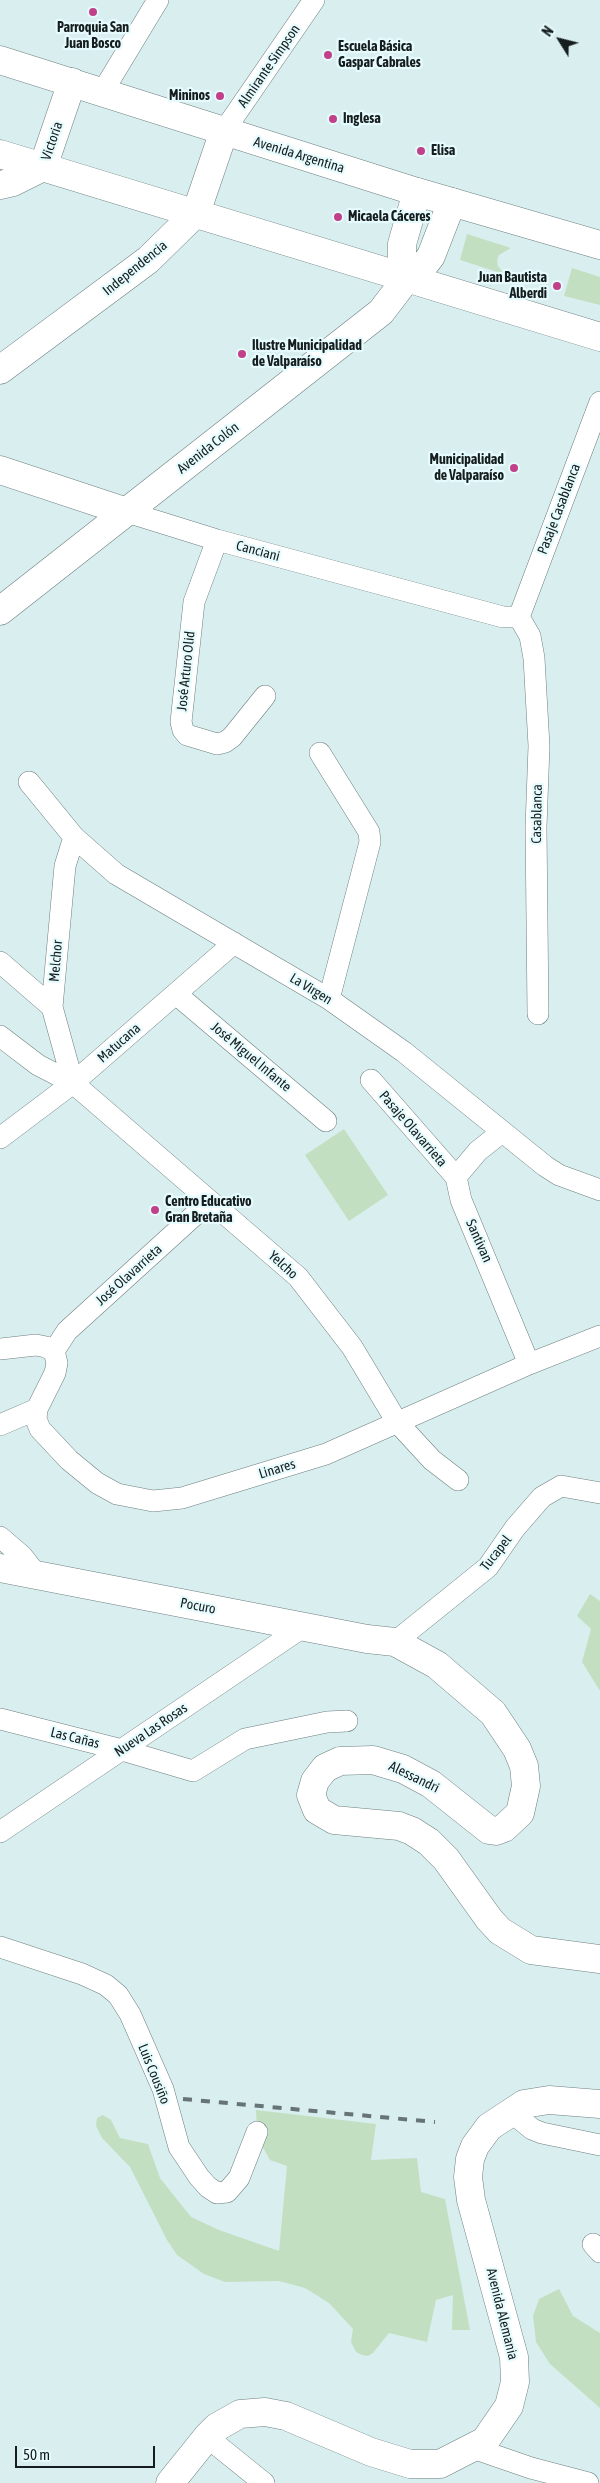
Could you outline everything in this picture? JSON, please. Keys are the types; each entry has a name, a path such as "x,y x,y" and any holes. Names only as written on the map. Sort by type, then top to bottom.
{"main road":[{"name":"Avenida Argentina","path":"0,60 103,91 417,192 600,245"},
{"name":"Victoria","path":"21,174 64,80"},
{"name":"Independencia","path":"0,370 148,260 196,213 224,131"},
{"path":"0,154 21,174 196,213 600,337"},
{"path":"407,278 402,261 402,244 417,192"},
{"name":"Avenida Colón","path":"0,611 381,312 407,278 431,256 452,202"},
{"path":"512,219 600,259"},
{"name":"Canciani","path":"0,470 127,512"},
{"name":"Pocuro","path":"0,1568 367,1639 395,1642"},
{"name":"Alessandri","path":"395,1642 437,1665 493,1713 506,1730 524,1766 526,1786 520,1813 504,1828 496,1831 489,1830 431,1784 403,1769 373,1760 340,1761 325,1768 315,1781 311,1795 317,1810 334,1820 399,1826 412,1831 429,1842 446,1859 489,1920 507,1936 531,1950 600,1959"},
{"name":"Avenida Alemania","path":"170,2483 207,2437 218,2427 240,2414 265,2412 286,2416 371,2452 410,2464 440,2464 485,2441 498,2425 508,2406 515,2382 512,2347 471,2200 468,2177 470,2159 482,2135 510,2112 524,2104 536,2101 565,2100 600,2104"}],"street":[{"path":"103,91 158,0"},
{"name":"Almirante Simpson","path":"224,131 314,0"},
{"name":"Pasaje Casablanca","path":"519,617 600,402"},
{"name":"Canciani","path":"127,512 217,540 503,617 519,617"},
{"name":"José Arturo Olid","path":"217,540 194,602 181,722 183,730 187,736 217,744 225,742 232,737 265,696"},
{"name":"Casablanca","path":"519,617 530,636 534,658 539,746 536,827 538,1014"},
{"path":"320,753 369,832 370,842 329,999"},
{"name":"La Virgen","path":"29,782 74,837 116,874 329,999 404,1052 559,1176 600,1190"},
{"name":"Melchor","path":"73,1083 52,1007 65,866 74,837"},
{"name":"Matucana","path":"0,1138 73,1083 234,943"},
{"path":"0,962 52,1007"},
{"name":"José Miguel Infante","path":"176,994 326,1121"},
{"name":"Yelcho","path":"0,1036 38,1065 73,1083 298,1277 352,1347 397,1422 432,1460 458,1480"},
{"name":"Pasaje Olavarrieta","path":"372,1080 456,1177"},
{"path":"456,1177 478,1151 502,1132"},
{"name":"Santivan","path":"456,1177 461,1200 529,1364"},
{"name":"José Olavarrieta","path":"54,1351 67,1330 209,1202"},
{"name":"Linares","path":"37,1409 36,1420 40,1429 79,1469 117,1494 153,1502 182,1498 326,1454 529,1364 600,1336"},
{"path":"0,1349 36,1345 46,1346 54,1351 57,1363 55,1373 37,1409 0,1425"},
{"name":"Tucapel","path":"395,1642 488,1567 515,1528 542,1497 561,1486 600,1493"},
{"path":"0,1537 22,1556 36,1574"},
{"name":"Nueva Las Rosas","path":"0,1832 303,1627"},
{"name":"Las Cañas","path":"0,1719 122,1750 193,1771 245,1739 326,1722 347,1721"},
{"name":"Luis Cousiño","path":"0,1946 82,1974 106,1985 118,1995 130,2014 163,2089 179,2147 199,2178 208,2187 217,2193 227,2192 239,2178 257,2132"},
{"path":"510,2112 532,2129 542,2133 600,2145"},
{"path":"207,2437 264,2483"},
{"path":"473,2448 531,2468 588,2483"}],"green space":[{"path":"467,234 511,248 499,255 497,260 498,266 504,274 460,260"},
{"path":"572,268 600,277 600,305 564,296"},
{"path":"344,1129 388,1195 349,1221 305,1155"},
{"path":"590,1594 600,1601 600,1691 582,1662 591,1629 577,1616"},
{"path":"256,2110 376,2124 371,2160 417,2158 421,2192 445,2199 470,2330 452,2330 453,2295 436,2300 427,2342 389,2333 373,2353 368,2356 362,2355 356,2352 351,2342 353,2329 329,2303 305,2288 279,2281 225,2282 204,2274 177,2255 167,2240 130,2167 102,2138 96,2126 97,2118 103,2115 111,2120 120,2138 148,2144 160,2178 191,2217 219,2230 279,2251 287,2166 270,2160 257,2137"},
{"path":"559,2289 573,2316 600,2333 600,2408 550,2364 536,2342 533,2316 539,2299"}],"railway":[{"path":"183,2099 435,2122"}],"place":[{"name":"Parroquia San Juan Bosco","path":"93,12"},
{"name":"Escuela Básica Gaspar Cabrales","path":"328,55"},
{"name":"Mininos","path":"220,96"},
{"name":"Inglesa","path":"333,119"},
{"name":"Elisa","path":"421,151"},
{"name":"Micaela Cáceres","path":"338,217"},
{"name":"Juan Bautista Alberdi","path":"557,286"},
{"name":"Ilustre Municipalidad de Valparaíso","path":"242,354"},
{"name":"Municipalidad de Valparaíso","path":"514,468"},
{"name":"Centro Educativo Gran Bretaña","path":"155,1210"}]}
